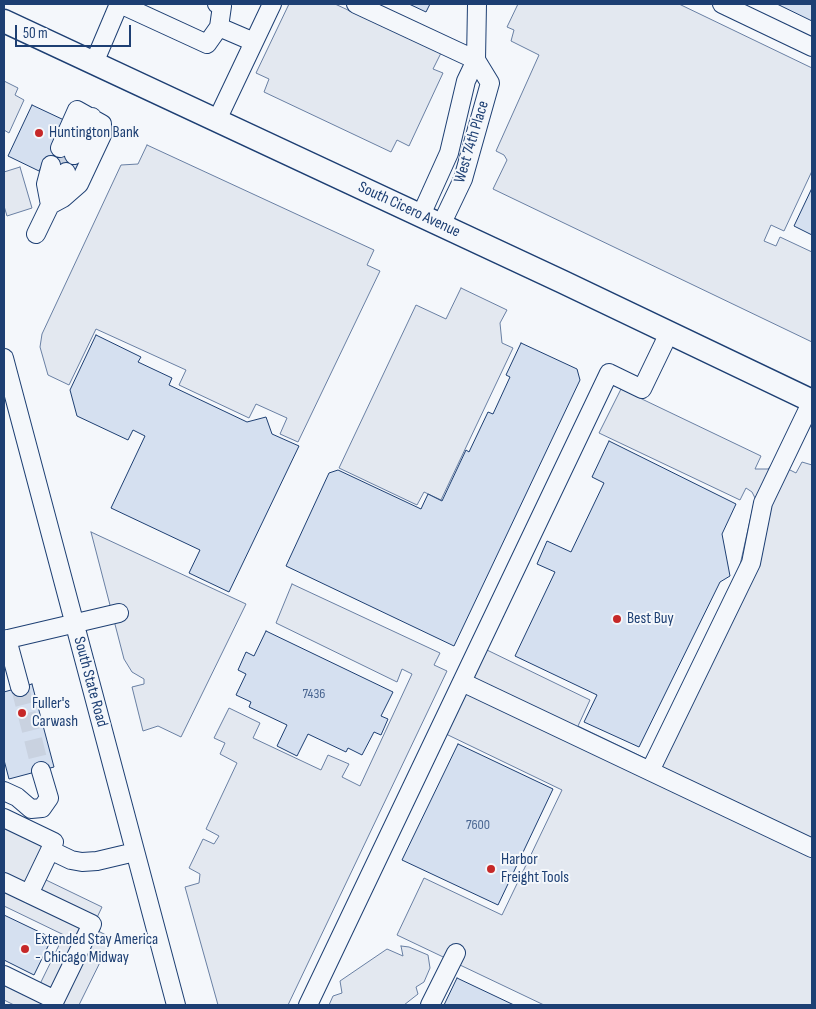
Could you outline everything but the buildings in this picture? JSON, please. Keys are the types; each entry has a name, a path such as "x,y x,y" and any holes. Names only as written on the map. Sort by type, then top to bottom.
{"main road":[{"name":"South Cicero Avenue","path":"4,21 421,215 812,401"}],"street":[{"path":"94,63 120,4 207,44 219,27 222,6 217,4"},
{"path":"217,120 272,4"},
{"path":"356,4 476,60"},
{"name":"West 74th Place","path":"421,215 449,153 466,80 476,60 477,4"},
{"path":"722,4 812,47"},
{"path":"219,27 254,42"},
{"name":"West 74th Place","path":"441,225 463,179 490,82 476,60"},
{"path":"88,116 70,153 88,116"},
{"path":"53,199 79,184 102,135 103,129 88,116"},
{"path":"36,234 53,199 62,171 46,177 53,199"},
{"path":"308,1005 609,373 642,389 669,332"},
{"name":"South State Road","path":"4,358 176,1005"},
{"path":"650,771 751,563 763,503 812,401"},
{"path":"20,687 5,639 119,613"},
{"path":"462,682 812,848"},
{"path":"4,784 12,797 38,810 46,804 49,798 41,771"},
{"path":"4,818 54,842 29,894"},
{"path":"50,850 72,860 82,862 97,861 135,852"},
{"path":"4,882 92,924 55,1000 4,975"},
{"path":"430,1005 456,953"}],"shaded area":[{"path":"289,4 335,4 441,53 433,69 443,73 409,146 397,140 391,152 264,92 269,79 256,73"},
{"path":"518,4 679,4 812,68 812,171 784,231 771,225 764,241 776,246 780,237 812,252 812,342 493,189 507,160 504,155 496,151 539,55 511,41 514,30 507,27"},
{"path":"4,81 18,88 15,95 24,100 9,133 4,130"},
{"path":"147,145 374,250 367,265 380,271 298,442 280,434 287,418 256,404 249,418 179,385 186,370 96,329 69,385 48,375 40,347 42,334 121,165 138,164"},
{"path":"20,167 32,208 7,216 4,206 4,172"},
{"path":"461,288 507,310 500,323 502,343 513,348 441,500 424,492 417,505 339,468 416,305 446,319"},
{"path":"621,389 761,456 755,469 768,469 774,462 796,473 802,462 812,465 812,1005 544,1005 397,935 424,878 502,915 562,790 446,734 487,650 590,700 578,726 649,760 738,574 755,498 752,492 746,488 740,500 599,433"},
{"path":"91,532 246,604 181,737 158,726 143,731 132,687 144,684 144,679 132,672 124,659"},
{"path":"292,584 440,653 434,665 447,671 288,1005 218,1005 185,887 199,883 200,874 189,868 203,839 214,844 219,836 206,829 237,763 220,754 225,743 214,738 229,708 260,723 253,738 321,770 328,755 349,764 342,777 360,786 412,674 402,669 397,682 276,623"},
{"path":"4,811 63,839 44,879 102,907 92,928 112,938 79,1005 14,1005 4,1000 4,967 40,984 64,935 4,906"},
{"path":"401,946 409,947 428,955 430,968 424,982 416,987 418,994 404,1005 329,1005 333,996 342,993 340,981 387,949 403,956"}],"tunnel":[{"path":"59,169 67,152"},
{"path":"20,687 41,771"}],"place":[{"name":"Huntington Bank","path":"39,133"},
{"name":"Best Buy","path":"617,619"},
{"name":"Fuller's Carwash","path":"22,713"},
{"name":"Harbor Freight Tools","path":"491,869"},
{"name":"Extended Stay America - Chicago Midway","path":"25,949"}]}
